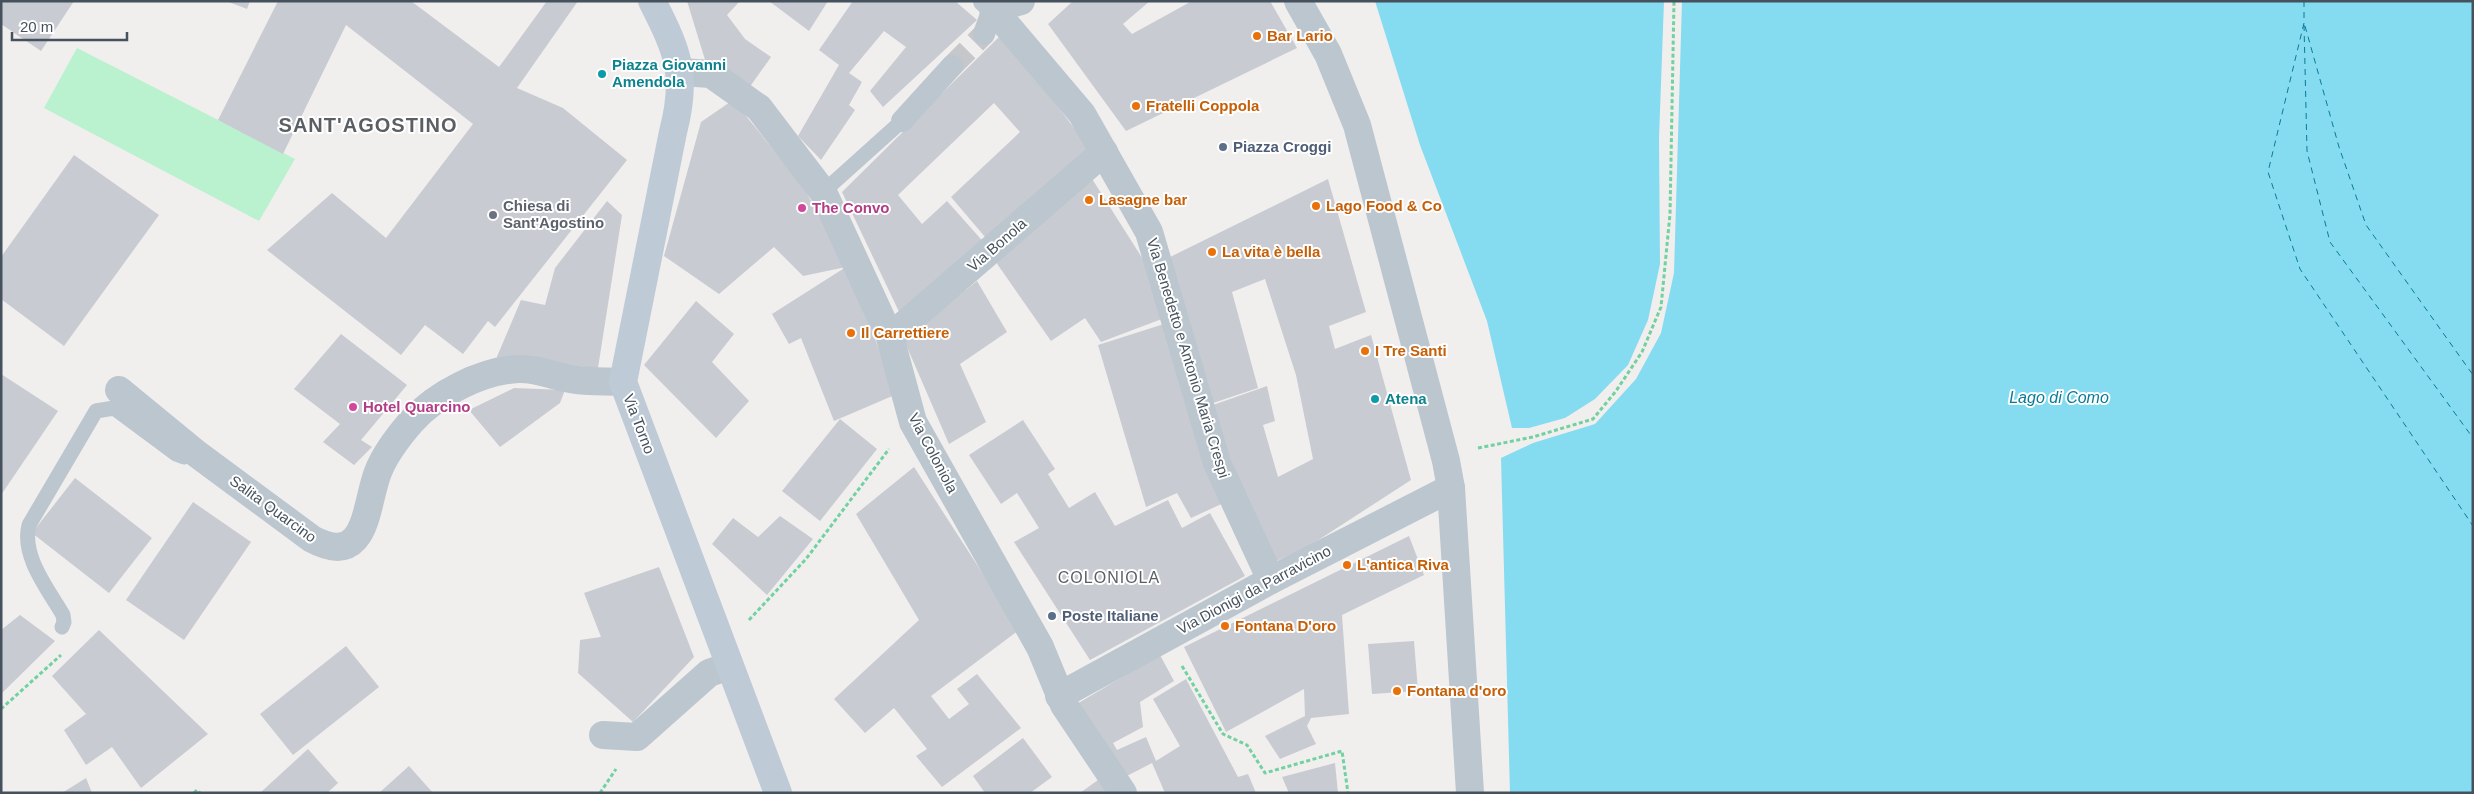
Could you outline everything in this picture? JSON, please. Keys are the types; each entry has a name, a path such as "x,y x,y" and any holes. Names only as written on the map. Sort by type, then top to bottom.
{"main road":[{"path":"652,1 672,40"},
{"path":"672,40 673,1"},
{"name":"Via Torno","path":"672,40 680,72 680,102 672,132 623,382 778,793"}],"street":[{"path":"984,34 988,5 1021,1"},
{"path":"1298,1 1328,54 1357,125 1446,461 1450,488 1470,793"},
{"name":"Via Benedetto e Antonio Maria Crespi","path":"988,5 1082,114 1149,232 1217,463 1271,580"},
{"path":"902,121 952,66"},
{"name":"Via Coloniola","path":"680,72 711,74 759,108 824,192 890,337 913,422 1040,647 1059,696 1123,793"},
{"name":"Via Bonola","path":"890,337 1104,152"},
{"name":"Salita Quarcino","path":"119,390 197,454 312,539 325,546 338,546 350,543 360,534 378,472 394,442 413,420 430,405 452,391 493,373 518,369 544,372 576,380 623,382"},
{"name":"Via Dionigi da Parravicino","path":"1059,696 1271,580 1450,488"},
{"path":"603,735 637,737 726,657"}],"lane":[{"path":"824,192 902,121"},
{"path":"62,627 64,622 63,615 34,563 26,536 29,525 96,411 114,408 176,454 184,457 197,454"}],"path":[{"path":"1476,449 1533,437 1592,419 1616,391 1642,352 1661,307 1670,214 1674,1"},
{"path":"726,657 806,559 881,459 913,422"},
{"path":"1,709 61,656 62,627"},
{"path":"1166,636 1200,700 1223,734 1247,745 1265,773 1342,751 1348,793"},
{"path":"194,793 197,790 200,793"}],"green space":[{"path":"77,48 295,159 259,221 44,108"}],"water":[{"path":"1375,1 1664,1 1659,138 1660,264 1648,320 1628,365 1595,399 1565,418 1529,428 1512,428 1487,321 1420,145"},
{"name":"Lago di Como","path":"1682,1 2473,1 2473,793 1510,793 1501,458 1533,443 1595,424 1636,379 1661,333 1674,273"}],"building":[{"path":"1,1 74,1 41,51 1,24"},
{"path":"226,1 250,1 247,9"},
{"name":"Chiesa di Sant'Agostino","path":"278,1 411,1 499,67 547,1 578,1 517,88 563,108 627,160 495,327 488,321 463,354 425,325 401,355 267,250 332,193 386,238 473,124 346,25 283,154 218,120"},
{"path":"687,1 740,1 727,15 745,39 771,57 749,88 706,63"},
{"path":"769,1 828,1 809,31"},
{"path":"853,1 955,1 977,20 883,107 870,91 906,47 884,31 849,73 862,82 849,105 855,110 821,160 798,136 839,65 819,50"},
{"path":"1073,1 1150,1 1123,24 1132,34 1192,1 1270,1 1297,48 1126,131 1048,24"},
{"path":"1002,34 1094,154 991,244 951,197 1020,132 994,103 898,195 922,224 947,201 987,246 902,318 842,192"},
{"path":"733,100 803,186 846,267 803,276 774,247 719,294 664,256 701,122"},
{"path":"74,155 159,215 64,346 1,299 1,257"},
{"path":"1089,174 1151,272 1167,317 1101,342 1085,318 1051,341 993,258"},
{"path":"1328,179 1366,312 1329,326 1335,349 1371,335 1411,480 1306,548 1274,562 1228,460 1213,405 1267,386 1275,421 1263,425 1278,477 1313,459 1296,375 1265,279 1232,292 1258,388 1210,404 1166,259"},
{"path":"607,201 622,215 598,368 496,359 521,300 545,305 555,268"},
{"path":"846,267 897,394 834,421 801,338 789,344 772,314"},
{"path":"977,281 1007,332 960,364 986,422 949,444 904,340"},
{"path":"696,301 734,334 712,362 749,401 716,438 644,365"},
{"path":"1164,324 1228,501 1191,518 1177,493 1146,507 1098,345"},
{"name":"Hotel Quarcino","path":"341,334 407,385 361,440 372,447 354,465 323,442 340,424 294,389"},
{"path":"1,374 58,411 1,495"},
{"path":"514,388 565,390 560,403 500,447 469,410"},
{"path":"840,419 877,449 820,521 782,491"},
{"path":"1023,420 1055,469 1048,474 1069,508 1095,492 1115,526 1168,500 1182,528 1210,513 1245,576 1090,660 1014,542 1039,528 1017,493 1001,504 969,455"},
{"path":"914,467 1019,630 931,696 949,719 969,704 957,689 977,674 1021,728 942,787 916,756 927,749 894,708 865,733 834,699 919,620 856,514"},
{"path":"75,478 152,538 109,593 32,533"},
{"path":"193,502 251,542 184,640 126,600"},
{"path":"780,516 813,539 767,595 712,544 733,518 758,537"},
{"path":"1409,536 1424,575 1342,615 1349,714 1311,718 1307,726 1316,744 1280,759 1265,736 1305,716 1304,689 1226,732 1184,647"},
{"path":"659,567 694,657 633,722 578,673 580,640 601,637 584,593"},
{"path":"20,615 55,641 1,694 1,630"},
{"path":"99,630 208,734 141,788 112,747 86,765 64,730 86,714 52,676"},
{"path":"1414,641 1418,691 1372,694 1368,644"},
{"path":"346,646 379,687 293,755 260,714"},
{"path":"1160,655 1174,681 1140,702 1143,727 1113,743 1117,750 1146,737 1156,761 1180,746 1153,699 1186,679 1238,777 1248,774 1256,793 1165,793 1152,763 1119,780 1075,705"},
{"path":"1023,738 1052,777 1030,793 985,793 973,776"},
{"path":"308,749 338,783 327,793 260,793"},
{"path":"1335,763 1338,793 1289,793 1282,777"},
{"path":"409,766 433,793 379,793"},
{"path":"86,778 92,793 62,793"},
{"path":"1098,780 1107,793 1080,793"}],"ferry route":[{"path":"2304,1 2304,21"},
{"path":"2304,23 2268,172 2300,269 2473,526"},
{"path":"2304,25 2307,151 2330,242 2473,438"},
{"path":"2305,26 2339,147 2366,225 2473,375"}],"tunnel":[{"path":"952,66 984,34"}],"place":[{"name":"Bar Lario","path":"1257,36"},
{"name":"Piazza Giovanni Amendola","path":"602,74"},
{"name":"Fratelli Coppola","path":"1136,106"},
{"name":"Piazza Croggi","path":"1223,147"},
{"name":"Lasagne bar","path":"1089,200"},
{"name":"Lago Food & Co","path":"1316,206"},
{"name":"The Convo","path":"802,208"},
{"name":"Chiesa di Sant'Agostino","path":"493,215"},
{"name":"La vita è bella","path":"1212,252"},
{"name":"Il Carrettiere","path":"851,333"},
{"name":"I Tre Santi","path":"1365,351"},
{"name":"Atena","path":"1375,399"},
{"name":"Hotel Quarcino","path":"353,407"},
{"name":"L'antica Riva","path":"1347,565"},
{"name":"Poste Italiane","path":"1052,616"},
{"name":"Fontana D'oro","path":"1225,626"},
{"name":"Fontana d'oro","path":"1397,691"}],"district":[{"name":"SANT'AGOSTINO","path":"368,125"},
{"name":"COLONIOLA","path":"1109,577"}]}
